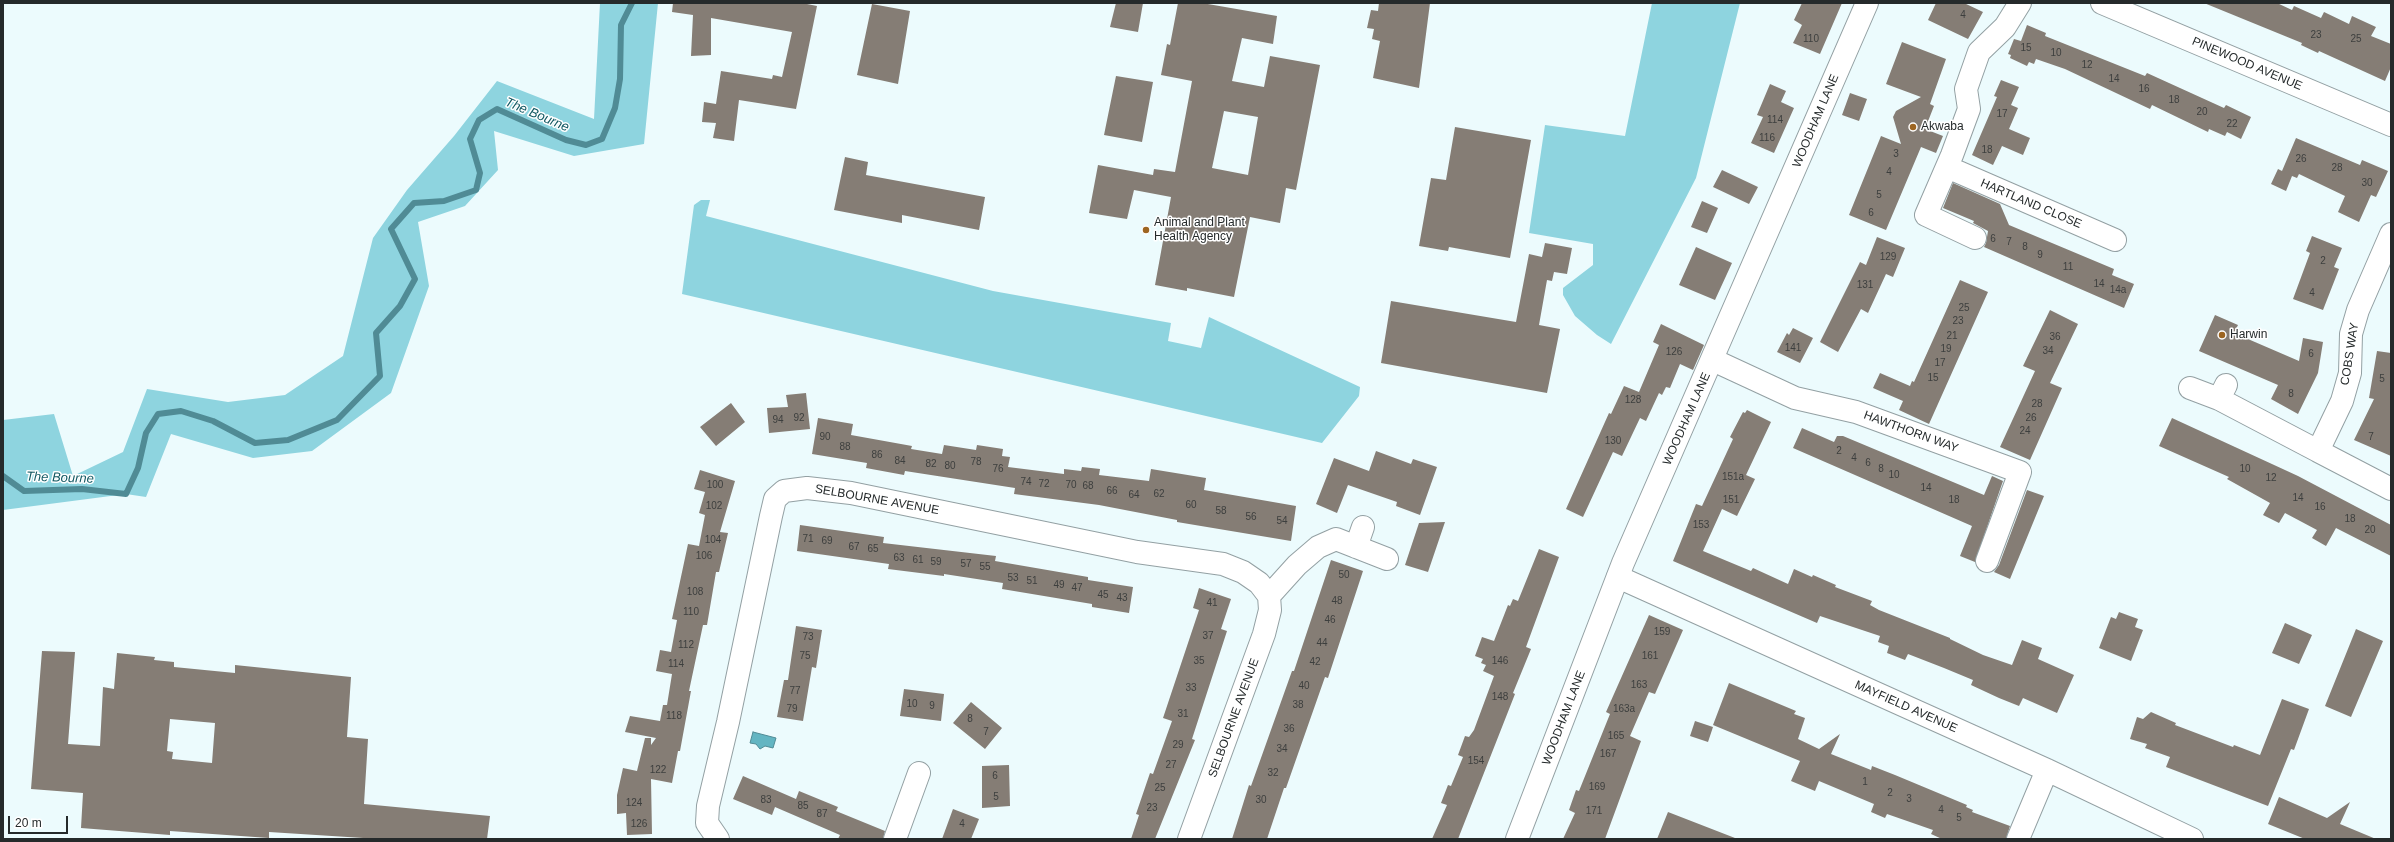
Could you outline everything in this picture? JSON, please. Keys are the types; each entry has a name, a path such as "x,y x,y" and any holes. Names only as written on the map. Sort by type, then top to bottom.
{"street":[{"name":"WOODHAM LANE","path":"1517,839 1618,577 1867,3"},
{"path":"1974,238 1926,215 1947,167 1969,109 1966,89 1979,52 2006,27 2020,3"},
{"name":"PINEWOOD AVENUE","path":"2102,3 2391,125"},
{"name":"HARTLAND CLOSE","path":"1947,167 2115,240"},
{"name":"COBS WAY","path":"2318,451 2342,401 2350,373 2351,334 2358,310 2391,234"},
{"name":"HAWTHORN WAY","path":"1713,360 1795,398 1856,412 2020,472 1987,561"},
{"path":"2190,388 2223,392 2318,451 2391,490"},
{"name":"SELBOURNE AVENUE","path":"718,839 707,823 708,806 722,752 775,499 784,491 807,488 851,493 1137,552 1223,564 1243,572 1259,583 1269,596 1270,610 1264,634 1189,839"},
{"path":"1356,547 1363,527"},
{"path":"1269,596 1297,565 1318,547 1336,540 1387,559"},
{"name":"MAYFIELD AVENUE","path":"1618,577 2047,770 2192,839"},
{"path":"2018,839 2047,770"},
{"path":"895,839 920,773"}],"shaded area":[{"path":"600,3 658,3 644,144 574,156 494,131 498,170 465,206 418,222 429,286 391,393 312,451 253,458 171,434 146,497 126,494 3,510 3,420 54,414 73,476 123,452 147,389 228,402 285,395 343,356 373,238 407,190 454,136 497,81 594,119"},
{"path":"1652,3 1740,3 1696,178 1611,344 1597,335 1575,316 1563,295 1563,288 1593,265 1593,244 1529,233 1545,125 1625,136"},
{"path":"701,200 710,200 706,216 993,291 1171,323 1168,341 1201,348 1209,317 1360,387 1359,396 1322,443 682,294 694,205"},
{"path":"753,732 776,738 773,748 765,746 760,749 756,744 750,743"}],"building":[{"path":"673,3 802,3 817,6 796,109 739,100 734,141 713,138 716,123 702,122 704,102 716,104 721,71 772,79 773,75 782,77 792,32 711,18 711,55 691,56 693,15 672,12"},
{"path":"1116,3 1143,3 1138,32 1110,27"},
{"path":"1178,3 1202,3 1277,16 1273,44 1242,38 1232,81 1264,87 1270,56 1320,65 1296,190 1286,188 1280,223 1250,217 1234,297 1187,288 1187,291 1155,285 1171,197 1134,190 1127,219 1089,213 1098,165 1153,175 1154,169 1175,172 1192,81 1161,75 1167,44 1170,45","holes":["1224,111 1258,117 1248,175 1212,168"]},
{"path":"1379,3 1430,3 1419,88 1373,78 1380,41 1372,39 1374,29 1367,28 1371,10 1378,11"},
{"path":"1802,3 1842,3 1820,54 1793,43 1802,25 1794,20"},
{"path":"1936,3 1964,3 1983,12 1968,39 1928,20"},
{"path":"2204,3 2277,3 2292,10 2294,6 2321,18 2324,12 2349,24 2352,16 2376,27 2371,36 2391,44 2391,67 2385,81 2319,51 2318,53 2301,45 2302,43"},
{"path":"872,4 910,11 898,84 857,75"},
{"path":"2027,25 2046,33 2045,36 2145,76 2147,73 2224,108 2226,105 2251,117 2241,139 2227,132 2225,136 2209,129 2208,132 2152,105 2150,109 2065,69 2036,59 2034,64 2029,62 2027,66 2010,58 2011,55 2008,54 2014,39 2021,41"},
{"path":"1902,42 1946,59 1930,104 1934,106 1925,129 1943,136 1936,153 1921,147 1886,230 1849,215 1881,136 1901,144 1893,117 1896,111 1921,97 1886,84"},
{"path":"1116,76 1153,82 1142,142 1104,135"},
{"path":"2001,80 2019,87 2011,105 2018,108 2009,129 2030,138 2023,155 2002,146 1993,165 1972,155 1997,97 1994,96"},
{"path":"1770,84 1786,91 1781,102 1794,108 1774,153 1751,143 1763,117 1757,115"},
{"path":"1850,93 1867,99 1859,121 1842,115"},
{"path":"1455,127 1531,140 1510,258 1449,247 1448,251 1419,246 1431,178 1446,180"},
{"path":"2296,138 2360,165 2362,160 2388,171 2376,197 2371,195 2359,222 2338,212 2345,196 2299,174 2297,178 2292,176 2286,191 2271,184 2278,169 2282,171"},
{"path":"845,157 868,162 866,175 985,197 979,230 902,215 902,223 834,210"},
{"path":"1722,170 1758,187 1749,204 1713,187"},
{"path":"1953,183 2000,204 2009,225 2114,269 2112,275 2134,284 2124,308 1984,247 1988,231 1973,223 1974,221 1943,208"},
{"path":"1702,201 1718,208 1707,233 1691,227"},
{"path":"2312,236 2342,248 2334,267 2339,269 2323,310 2293,299 2310,253 2306,251"},
{"path":"1877,237 1905,248 1893,277 1886,274 1868,313 1861,309 1838,352 1820,342 1860,262 1866,265"},
{"path":"1545,243 1572,248 1567,274 1554,272 1552,281 1547,280 1539,325 1560,329 1547,393 1381,363 1391,301 1516,322 1529,254 1542,257"},
{"path":"1696,247 1732,263 1715,300 1679,285"},
{"path":"1960,280 1988,292 1929,424 1899,410 1903,401 1873,388 1880,373 1910,386 1912,381 1914,382"},
{"path":"2050,310 2078,324 2050,383 2062,388 2030,460 2000,447 2035,371 2023,366"},
{"path":"2215,315 2238,325 2234,333 2299,361 2303,338 2323,342 2318,373 2298,414 2271,399 2278,385 2199,351"},
{"path":"1661,324 1704,345 1693,370 1680,364 1670,388 1666,387 1662,395 1659,393 1646,421 1640,418 1622,456 1613,452 1583,517 1566,509 1609,413 1611,414 1624,386 1639,392 1659,345 1653,342"},
{"path":"1793,328 1813,338 1800,363 1777,352 1787,333 1789,335"},
{"path":"2377,351 2391,353 2391,456 2354,440 2374,399 2369,398"},
{"path":"806,393 810,429 769,433 767,408 788,407 786,395"},
{"path":"731,403 745,422 716,446 700,427"},
{"path":"1747,410 1771,422 1746,475 1755,479 1737,516 1722,509 1703,551 1751,571 1753,568 1788,584 1794,569 1812,577 1813,575 1836,585 1835,587 1872,601 1870,605 1879,610 1950,638 1983,655 2012,665 2022,640 2042,648 2038,659 2074,675 2057,713 2023,698 2019,706 1971,685 1973,680 1944,668 1908,654 1905,660 1887,653 1889,646 1878,642 1880,636 1820,616 1817,623 1673,561 1696,504 1702,506 1733,439 1730,437 1743,412 1745,413"},
{"path":"818,418 853,424 851,435 912,446 911,449 942,454 944,445 976,450 977,445 1003,449 1002,456 1010,457 1008,467 1064,474 1064,469 1081,471 1082,467 1100,469 1099,475 1149,481 1151,469 1206,478 1204,490 1296,506 1291,541 1177,522 1177,520 1099,505 1014,494 1015,488 905,471 904,475 866,468 867,463 812,454"},
{"path":"2172,418 2298,476 2391,525 2391,556 2336,528 2326,546 2312,538 2317,530 2285,513 2279,523 2263,515 2270,503 2227,479 2229,477 2159,446"},
{"path":"1802,428 1834,442 1837,436 1843,436 1984,495 1992,476 2003,481 1975,562 1960,556 1972,526 1793,448"},
{"path":"1376,451 1411,464 1413,459 1437,467 1420,515 1396,506 1397,502 1348,485 1337,513 1316,504 1334,458 1369,471"},
{"path":"700,470 735,481 720,532 728,533 719,572 716,572 707,625 703,625 689,691 691,691 680,751 678,751 672,783 651,779 652,834 627,835 626,813 617,814 617,795 623,768 637,771 645,738 651,738 651,745 656,738 625,732 630,716 660,721 663,705 667,705 672,674 656,671 660,650 671,652 677,620 672,619 688,544 699,546 705,515 699,513 705,492 694,489"},
{"path":"2027,490 2044,496 2010,579 1994,572 1999,565"},
{"path":"1445,522 1428,572 1405,565 1419,523"},
{"path":"800,525 884,537 883,543 996,556 995,561 1088,577 1088,580 1133,587 1129,613 1092,607 1092,604 1002,589 1003,583 944,574 944,576 888,569 889,564 797,551"},
{"path":"1539,549 1559,557 1526,647 1531,649 1513,693 1515,694 1458,839 1432,839 1447,805 1441,803 1448,785 1451,786 1463,757 1458,755 1465,736 1469,737 1474,730 1494,676 1483,671 1486,665 1481,663 1483,659 1475,656 1482,637 1494,641 1508,605 1510,606 1513,599 1518,601"},
{"path":"1331,560 1363,571 1328,678 1325,677 1267,839 1232,839 1249,785 1251,786 1292,671 1294,671"},
{"path":"1199,588 1231,599 1221,629 1227,631 1192,739 1195,740 1155,839 1131,839 1139,815 1136,814 1150,773 1153,774 1172,721 1163,718 1199,610 1193,608"},
{"path":"2119,612 2138,619 2135,627 2143,630 2131,661 2099,648 2111,617 2116,619"},
{"path":"1649,615 1683,630 1655,694 1649,692 1630,736 1641,741 1605,839 1563,839 1575,813 1569,810 1576,790 1579,791 1610,714 1606,712"},
{"path":"2285,623 2312,635 2299,664 2272,653"},
{"path":"796,626 822,630 816,668 812,667 803,721 777,717 784,680 788,680"},
{"path":"2356,629 2383,641 2351,717 2325,706"},
{"path":"42,651 75,652 68,744 100,746 103,687 114,689 117,653 155,657 154,660 174,662 174,667 235,673 235,665 351,677 347,737 368,739 364,804 490,816 487,839 379,839 269,832 269,838 170,831 170,835 81,828 83,793 31,789","holes":["170,719 215,723 212,763 172,759 173,752 167,751"]},
{"path":"1729,683 1796,711 1794,714 1805,718 1798,739 1819,749 1840,734 1831,754 1871,770 1872,766 1967,805 1966,807 1973,810 1972,812 2010,826 2006,839 1942,839 1931,834 1933,830 1887,814 1885,818 1871,812 1874,804 1819,781 1815,791 1791,781 1800,761 1713,725"},
{"path":"904,689 944,694 941,721 900,716"},
{"path":"2282,699 2309,709 2294,750 2291,749 2268,806 2166,767 2170,757 2145,748 2147,744 2130,739 2137,717 2143,719 2151,712 2176,723 2175,725 2233,747 2234,745 2260,755"},
{"path":"971,702 1002,728 985,749 953,723"},
{"path":"1695,721 1713,727 1708,742 1690,736"},
{"path":"1009,765 1010,806 982,808 982,766"},
{"path":"743,776 796,799 799,791 838,807 836,811 885,831 883,839 838,839 840,835 775,807 772,815 733,799"},
{"path":"2279,797 2327,818 2350,802 2340,824 2376,839 2305,839 2268,824"},
{"path":"953,809 979,819 971,839 942,839"},
{"path":"1668,812 1735,838 1735,839 1657,839"}],"waterway":[{"name":"The Bourne","path":"3,476 24,491 82,489 126,494 138,468 146,433 158,414 181,411 213,421 255,443 288,440 337,420 380,376 376,333 400,306 415,279 391,229 414,203 444,201 476,190 480,173 470,139 479,120 497,109 566,140 586,145 602,139 615,108 620,79 621,25 632,3"}],"place":[{"name":"Akwaba","path":"1913,127"},
{"name":"Animal and Plant Health Agency","path":"1146,230"},
{"name":"Harwin","path":"2222,335"}]}
